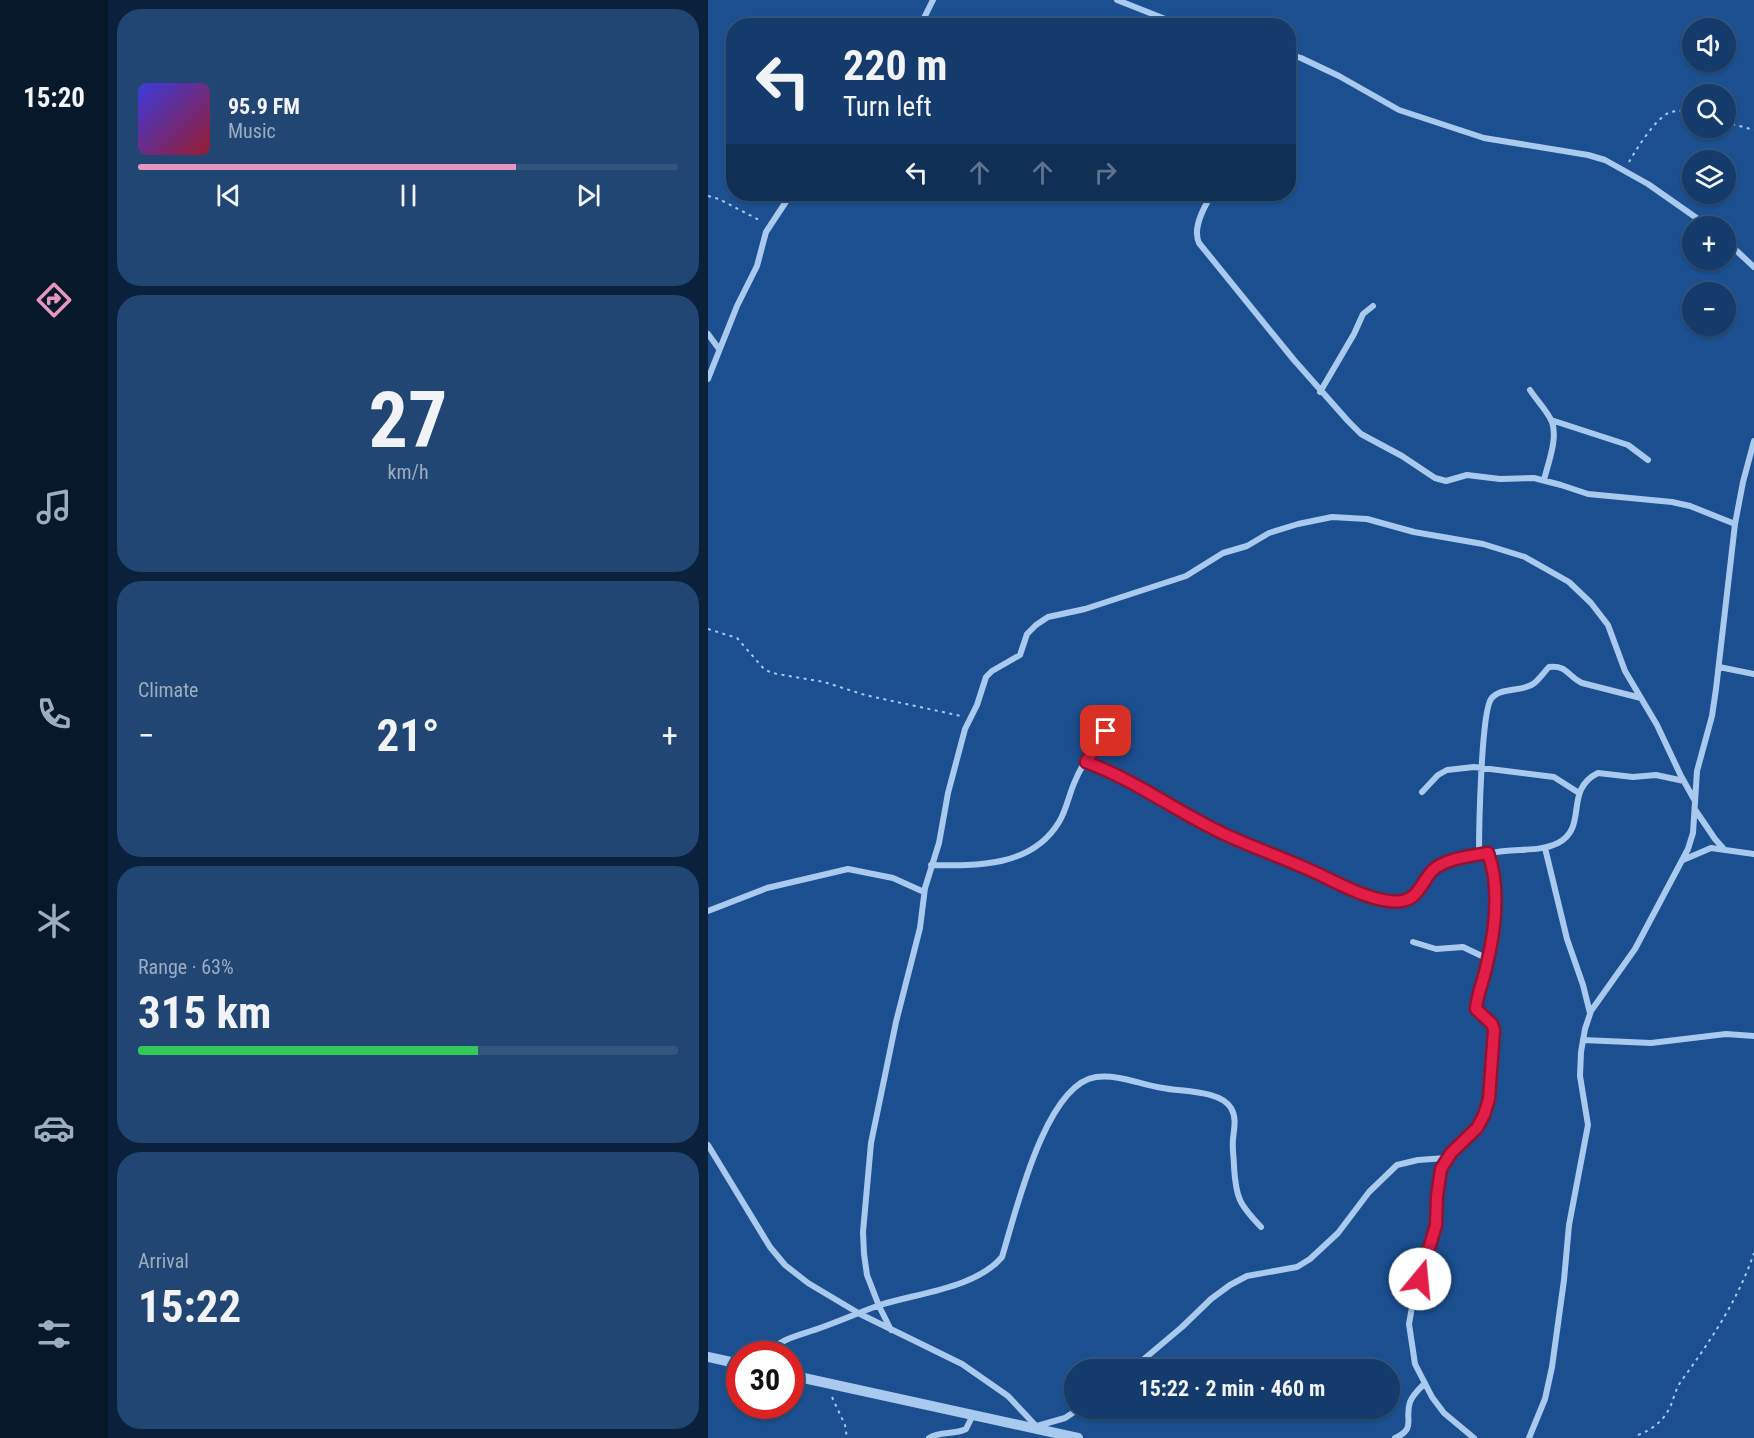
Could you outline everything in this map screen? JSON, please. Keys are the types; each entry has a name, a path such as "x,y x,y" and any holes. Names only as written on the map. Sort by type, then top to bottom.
{"street":[{"path":"924,18 933,0"},
{"path":"1118,0 1163,18"},
{"path":"1296,56 1339,76 1399,110 1484,138 1588,155 1605,160 1674,200 1695,216"},
{"path":"708,379 737,306 756,266 766,232 786,201"},
{"path":"1209,201 1197,227 1196,234 1199,243 1320,392 1361,434 1441,480 1453,480 1467,475 1500,479 1544,480 1588,494 1672,502 1690,506 1735,525"},
{"path":"1736,250 1754,267"},
{"path":"1320,392 1363,314 1373,306"},
{"path":"708,334 719,349"},
{"path":"1530,390 1551,420 1553,428 1544,480"},
{"path":"1551,420 1628,445 1648,460"},
{"path":"1529,1438 1545,1399 1552,1367 1569,1225 1588,1125 1581,1076 1583,1040 1590,1013 1635,949 1682,860 1693,833 1697,771 1712,716 1735,525 1754,441"},
{"path":"891,1330 867,1275 863,1232 871,1143 920,928 924,892 939,843 948,793 969,717 977,705 986,677 992,671 1020,656 1027,634 1048,617 1096,606 1186,576 1223,552 1247,546 1269,533 1332,517 1367,519 1414,532 1483,544 1525,556 1569,582 1608,625 1625,670 1695,801"},
{"path":"1479,855 1482,768 1490,701 1502,692 1532,685 1549,667 1565,668 1582,683 1641,698"},
{"path":"1719,667 1754,674"},
{"path":"931,865 994,864 1012,859 1046,838 1059,822 1076,777 1112,721"},
{"path":"1086,762 1132,782 1153,796 1224,834 1362,893 1394,901 1407,900 1415,894 1434,869 1447,862 1488,853 1545,848 1561,842 1569,836 1575,820 1583,783 1598,773 1633,777 1656,774 1684,781"},
{"path":"1422,792 1438,775 1465,767 1554,777 1579,793"},
{"path":"1695,810 1724,848"},
{"path":"1545,848 1567,939 1590,1013"},
{"path":"1682,860 1711,848 1754,854"},
{"path":"1474,1438 1444,1413 1425,1383 1415,1364 1409,1324 1436,1225 1441,1169 1446,1158 1477,1128 1489,1099 1494,1030 1492,1024 1476,1009 1488,959 1496,894 1494,871 1488,853"},
{"path":"708,911 767,888 848,869 893,878 924,892"},
{"path":"1413,942 1443,949 1463,947 1488,959"},
{"path":"1583,1040 1651,1043 1726,1034 1754,1036"},
{"path":"784,1341 879,1306 972,1279 994,1267 1002,1257 1030,1165 1045,1130 1073,1088 1084,1080 1096,1077 1111,1077 1205,1094 1222,1100 1230,1106 1235,1119 1234,1187 1241,1204 1261,1227"},
{"path":"708,1145 770,1247 785,1265 808,1283 860,1314 962,1364 1008,1396 1036,1427 1049,1432"},
{"path":"1144,1359 1182,1328 1211,1299 1230,1285 1246,1276 1297,1267 1310,1259 1338,1233 1369,1192 1397,1165 1418,1160 1446,1158"},
{"path":"708,1357 726,1361"},
{"path":"804,1378 1074,1438"},
{"path":"1395,1438 1408,1429 1409,1403 1416,1391 1425,1383"},
{"path":"929,1438 939,1433 960,1432 966,1429 973,1415"},
{"path":"1036,1427 1064,1418"}],"path":[{"path":"1624,171 1657,122 1668,114 1682,111"},
{"path":"1736,125 1754,130"},
{"path":"708,196 719,199 758,221 772,223"},
{"path":"708,629 736,638 765,669 772,673 824,682 865,695 969,717"},
{"path":"1638,1435 1653,1429 1663,1418 1681,1381 1691,1371 1732,1307 1742,1287 1754,1252"},
{"path":"827,1383 845,1425 848,1438"}],"route":[{"path":"1106,731 1086,762 1132,782 1153,796 1224,834 1362,893 1394,901 1407,900 1415,894 1434,869 1447,862 1488,853 1494,871 1496,894 1493,927 1476,1009 1492,1024 1494,1030 1489,1099 1477,1128 1444,1161 1437,1196 1436,1225 1420,1279"}]}
